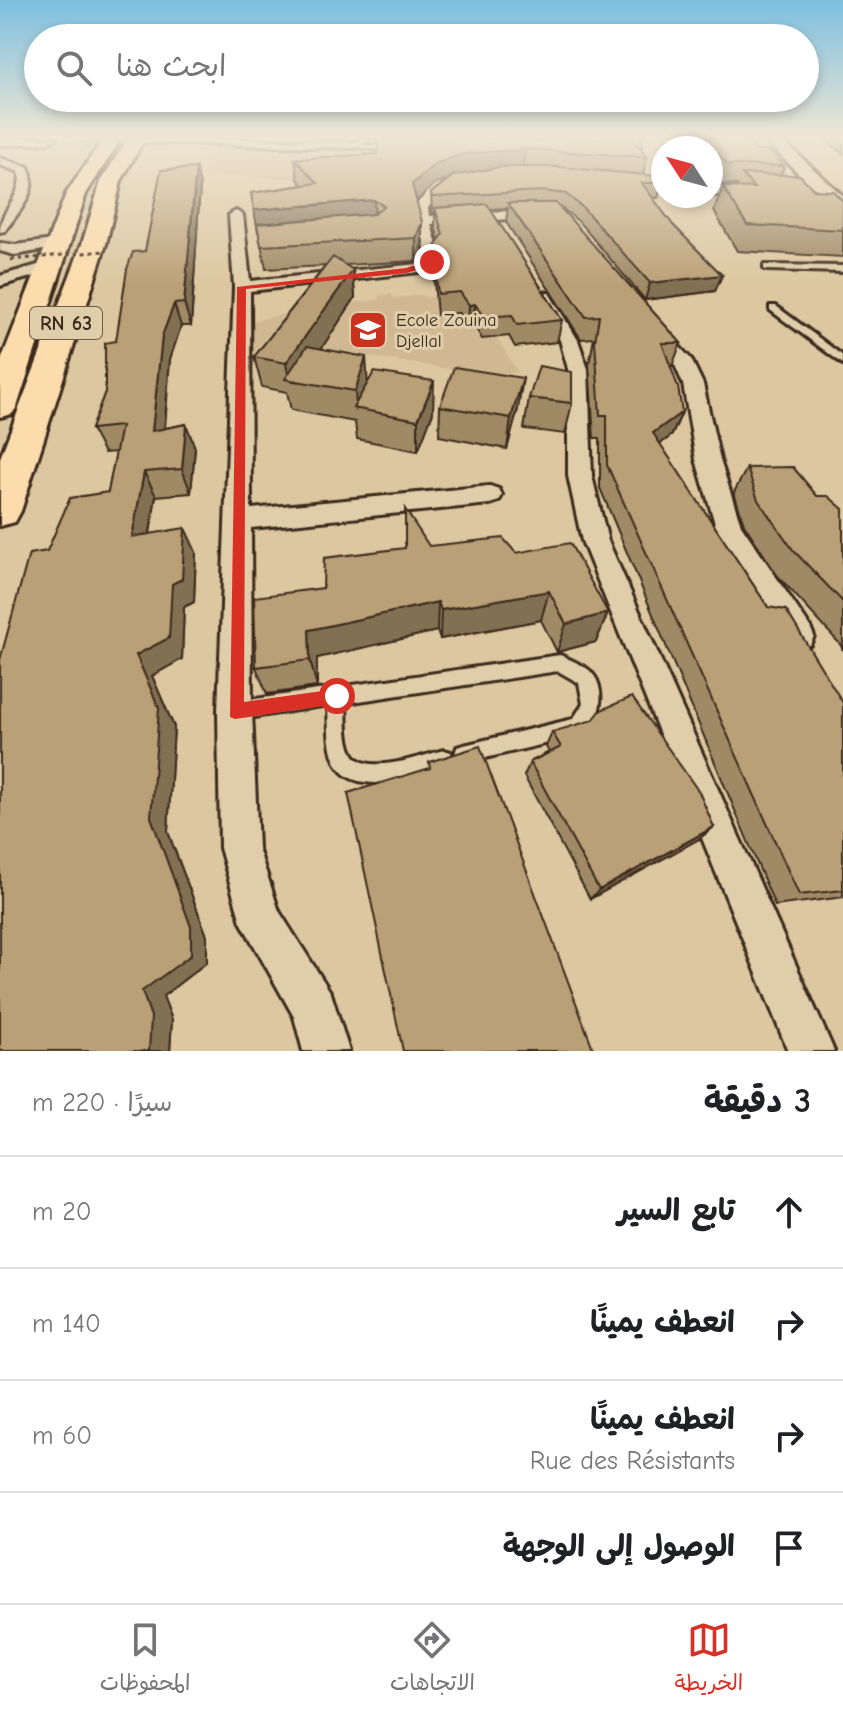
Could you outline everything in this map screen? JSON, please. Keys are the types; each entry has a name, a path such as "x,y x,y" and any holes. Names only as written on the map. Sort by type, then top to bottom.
{"main road":[{"name":"RN 63","path":"0,407 76,194 83,187"},
{"name":"RN 63","path":"0,511 94,244 109,187"}],"street":[{"path":"0,228 27,187"},
{"path":"242,287 422,268 432,262 435,254 421,207 439,187"},
{"path":"723,191 773,192"},
{"path":"802,193 839,191 843,207"},
{"path":"423,220 499,228 540,213 564,219"},
{"path":"236,215 246,240 242,287 235,711 239,848 262,922 315,1009 326,1051"},
{"path":"6,254 56,254"},
{"path":"0,281 56,254"},
{"path":"530,277 569,340 578,369 580,476 595,541 811,1051"},
{"path":"637,309 684,363 693,384 708,460 729,527 813,659"},
{"path":"238,520 490,495"}],"lane":[{"path":"767,267 843,269"},
{"path":"773,308 843,361"},
{"path":"235,711 560,663 585,677 593,703 589,716 578,727 376,776 356,771 342,756 337,696"}],"path":[{"path":"6,254 104,251"}],"shaded area":[{"name":"Ecole Zouina Djellal","path":"391,294 394,298 422,295 425,298 458,294 496,337 518,372 490,375 279,343 281,347 246,351 244,323 351,299 354,302 379,300 379,296"}],"building":[{"path":"158,187 194,187 184,303 174,304 162,336 152,431 186,424 182,469 144,472 132,537 185,528 182,579 172,584 169,638 136,655 159,708 151,817 191,927 191,955 142,991 151,1017 149,1051 0,1051 0,660 29,554 47,551 70,498 108,492 121,426 91,429 105,392 105,343 116,341 127,269 133,252 145,251"},
{"path":"291,187 413,187 422,222 416,238 261,246 257,224 374,214 384,206 374,200 254,210 251,193"},
{"path":"439,187 645,187 651,195 651,208 660,208 722,275 650,283 582,207 566,194 542,191 432,197 431,193"},
{"path":"724,187 811,187 814,190 833,191 843,201 843,230 747,225"},
{"path":"508,203 556,203 681,343 662,343 678,387 682,412 653,433 768,607 786,610 843,703 843,890 799,895 607,465 607,415 600,415 595,341 599,316 586,317"},
{"path":"487,204 562,320 517,325 512,315 484,317 475,304 469,305 460,292 438,294 433,250 443,234 435,208"},
{"path":"333,257 353,270 286,363 254,357"},
{"path":"307,346 366,357 355,391 285,379"},
{"path":"539,366 572,372 572,403 529,398"},
{"path":"454,367 523,378 511,418 440,406"},
{"path":"374,372 434,381 418,420 353,408"},
{"path":"793,467 817,496 828,496 843,509 843,602 794,551 758,500 747,468"},
{"path":"405,509 429,546 503,538 516,553 570,543 608,613 566,624 549,591 441,610 438,602 309,630 310,660 256,667 254,597 323,588 324,558 405,548"},
{"path":"632,697 699,792 714,827 599,890 530,762 561,747 552,732 593,720 601,710"},
{"path":"480,746 594,1051 403,1051 348,793 430,768 429,762"}],"place":[{"name":"Ecole Zouina Djellal","path":"368,330"}],"route":[{"path":"337,696 235,711 242,287 407,271 432,262"}]}
